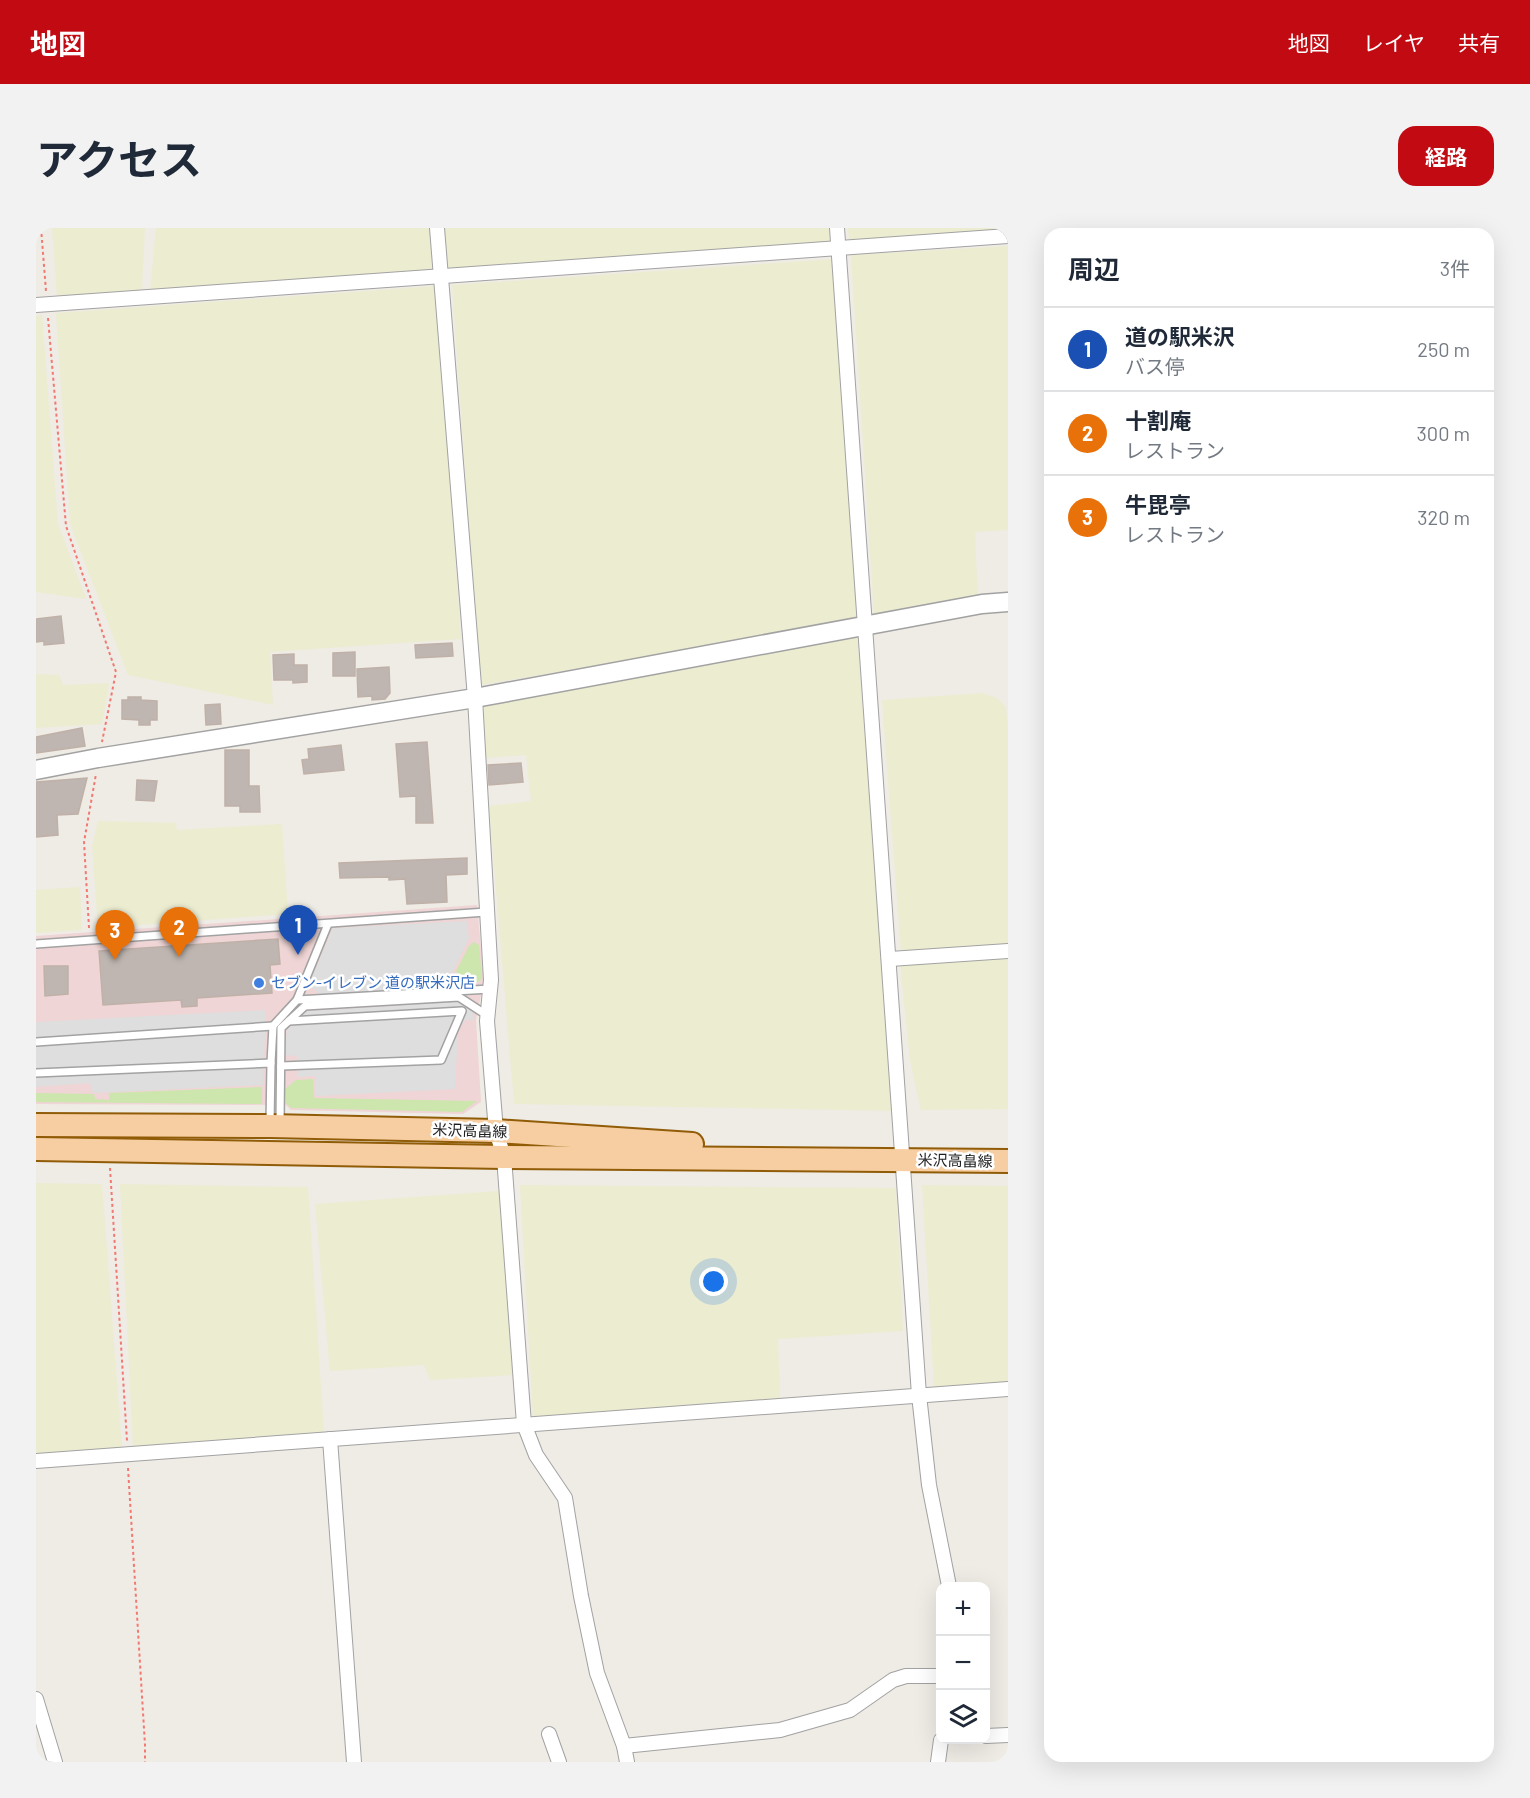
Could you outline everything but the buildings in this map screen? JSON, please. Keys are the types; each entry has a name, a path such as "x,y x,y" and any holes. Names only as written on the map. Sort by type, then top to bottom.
{"main road":[{"name":"米沢高畠線","path":"36,1125 275,1126 496,1131 903,1160"},
{"name":"米沢高畠線","path":"36,1149 504,1157 1008,1161"}],"street":[{"path":"437,228 475,698 490,989 488,1016 496,1131 504,1157 524,1424 536,1455 565,1498 581,1596 597,1673 624,1746 627,1762"},
{"path":"837,228 919,1395 929,1485 948,1582"},
{"path":"42,304 1008,236"},
{"path":"36,770 98,758 475,698 982,604 1008,602"},
{"path":"890,959 1008,951"},
{"path":"36,1461 1008,1389"},
{"path":"330,1439 354,1762"},
{"path":"624,1746 780,1730 850,1710 893,1680 906,1676 936,1676"},
{"path":"36,1699 55,1762"},
{"path":"549,1734 559,1762"},
{"path":"990,1736 1008,1735"},
{"path":"938,1762 940,1744"}],"lane":[{"path":"36,944 486,912"},
{"path":"275,1126 271,1063 273,1026 297,1000 328,924"},
{"path":"297,1000 490,989"},
{"path":"275,1126 281,1066 281,1028 304,1006 459,997 488,1016"},
{"path":"281,1066 441,1060 462,1011 289,1021"},
{"path":"36,1042 273,1026"},
{"path":"36,1073 271,1063"}],"path":[{"path":"41,228 42,304 66,526 116,672 84,842 89,928"}],"shaded area":[{"path":"477,905 484,980 476,1020 481,1102 463,1114 291,1110 286,1105 36,1104 36,936"},
{"path":"467,921 469,938 446,986 319,994 309,984 333,928"},
{"path":"457,1002 468,1005 473,1012 474,1020 466,1020 458,1029 455,1089 316,1096 316,1076 298,1077 297,1056 284,1055 287,1030 306,1011"},
{"path":"266,1010 263,1085 93,1093 90,1083 36,1087 36,1022"}],"green space":[{"path":"52,228 145,228 142,290 57,297"},
{"path":"156,228 433,228 435,273 150,292"},
{"path":"443,228 833,228 834,244 447,269"},
{"path":"848,228 1008,228 1008,231 849,241"},
{"path":"1008,246 1008,530 975,532 978,599 874,614 851,255"},
{"path":"835,259 860,621 480,685 452,285"},
{"path":"436,286 461,639 270,652 273,705 128,675 70,524 56,313"},
{"path":"42,315 58,524 86,599 36,592 36,316"},
{"path":"857,634 894,1111 514,1104 489,806 531,801 526,755 485,758 482,706"},
{"path":"36,674 59,675 63,685 109,683 102,724 36,728"},
{"path":"982,693 997,698 1006,707 1008,727 1008,946 901,953 882,700"},
{"path":"98,821 176,823 177,830 282,824 288,914 98,928 92,846"},
{"path":"80,887 82,930 36,933 36,890"},
{"path":"474,942 479,945 482,979 474,984 468,984 460,980 456,971 469,946"},
{"path":"1008,956 1008,1109 921,1110 910,1061 900,963"},
{"path":"313,1079 314,1098 477,1101 462,1112 291,1108 286,1103 285,1089 296,1080"},
{"path":"262,1087 262,1104 36,1102 36,1093 94,1094 95,1099 109,1100 109,1093"},
{"path":"36,1183 102,1184 122,1449 36,1454"},
{"path":"120,1184 308,1187 324,1432 133,1448"},
{"path":"520,1185 896,1188 903,1331 778,1339 780,1400 533,1418"},
{"path":"922,1185 1008,1186 1008,1382 934,1387"},
{"path":"499,1191 513,1375 430,1380 424,1365 330,1371 315,1204"}],"place":[{"name":"道の駅米沢","path":"298,955"},
{"name":"十割庵","path":"179,957"},
{"name":"牛毘亭","path":"115,960"},
{"name":"セブン-イレブン 道の駅米沢店","path":"259,983"}]}
